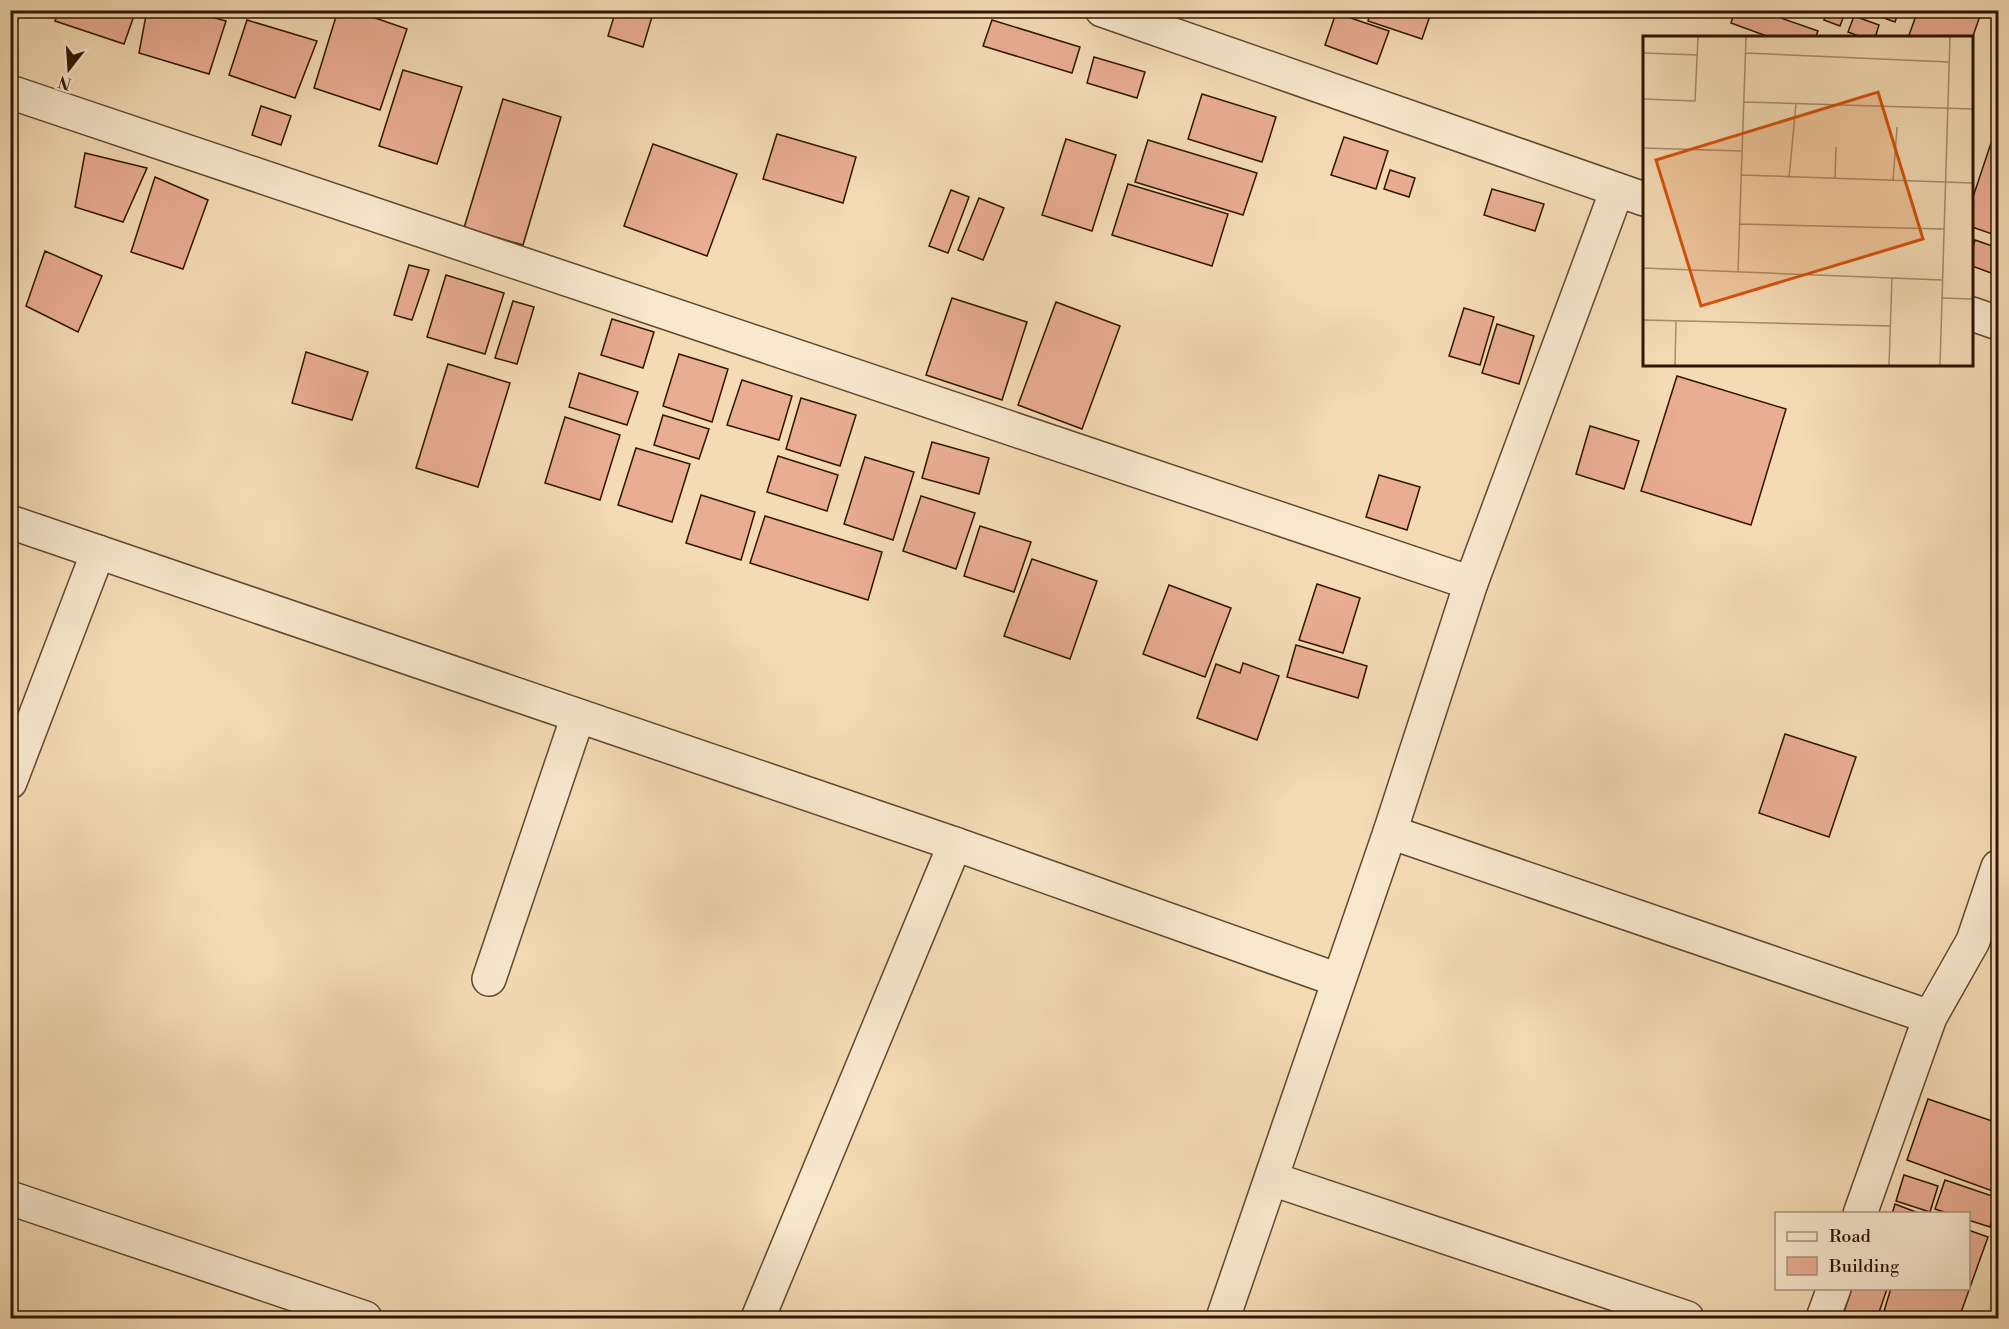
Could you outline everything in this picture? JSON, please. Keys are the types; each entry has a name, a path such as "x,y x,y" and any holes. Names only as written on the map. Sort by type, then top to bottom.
{"street":[{"path":"1102,10 1631,195 1471,583 1390,832 1224,1318"},
{"path":"10,92 1471,583"},
{"path":"1973,315 1998,323"},
{"path":"10,522 955,844 1338,980"},
{"path":"10,782 98,552"},
{"path":"489,979 578,716"},
{"path":"1390,832 1930,1017"},
{"path":"758,1318 955,844"},
{"path":"1861,1212 1930,1017 1973,940 1998,867"},
{"path":"1272,1179 1687,1318"},
{"path":"10,1198 364,1318"},
{"path":"1823,1318 1833,1290"}],"building":[{"path":"59,10 136,10 124,44 55,21"},
{"path":"147,10 186,10 226,21 209,74 139,53"},
{"path":"338,10 352,10 407,29 380,110 314,88"},
{"path":"616,10 654,10 643,47 608,36"},
{"path":"1371,10 1432,10 1422,39 1368,21"},
{"path":"1735,10 1758,10 1818,31 1816,36 1767,36 1731,23"},
{"path":"1827,10 1846,10 1840,26 1824,20"},
{"path":"1874,10 1899,10 1895,22 1873,14"},
{"path":"1918,10 1982,10 1973,36 1909,36"},
{"path":"1336,13 1389,31 1377,64 1325,45"},
{"path":"1854,16 1879,25 1876,36 1859,36 1848,32"},
{"path":"247,20 317,41 295,98 229,75"},
{"path":"992,20 1080,47 1072,73 983,46"},
{"path":"1094,57 1145,72 1137,98 1087,83"},
{"path":"403,70 462,87 437,164 379,146"},
{"path":"1202,94 1276,117 1262,162 1188,139"},
{"path":"503,99 561,117 523,245 464,228"},
{"path":"261,106 291,116 281,145 252,135"},
{"path":"777,134 856,157 843,203 763,179"},
{"path":"1344,137 1388,151 1376,189 1331,175"},
{"path":"1066,139 1116,155 1092,231 1042,215"},
{"path":"1148,140 1257,173 1243,215 1135,182"},
{"path":"1991,143 1998,146 1998,236 1973,227 1973,197"},
{"path":"653,144 737,174 707,256 624,226"},
{"path":"85,153 147,168 123,222 75,207"},
{"path":"1390,170 1415,178 1409,197 1384,189"},
{"path":"155,177 208,200 183,269 131,252"},
{"path":"1128,184 1228,214 1212,266 1112,235"},
{"path":"1492,189 1544,204 1535,231 1484,215"},
{"path":"951,190 969,197 948,253 929,246"},
{"path":"979,198 1004,208 983,260 958,250"},
{"path":"1975,240 1998,248 1991,273 1973,266"},
{"path":"45,251 102,276 78,332 26,306"},
{"path":"409,265 429,270 412,320 394,315"},
{"path":"446,275 504,293 485,354 427,337"},
{"path":"952,298 1027,322 1002,400 926,375"},
{"path":"513,301 534,307 517,364 495,358"},
{"path":"1056,302 1120,326 1082,429 1018,405"},
{"path":"1464,308 1494,317 1480,365 1449,356"},
{"path":"612,319 654,332 643,368 601,355"},
{"path":"1497,324 1534,336 1519,384 1482,373"},
{"path":"306,352 368,372 352,420 292,403"},
{"path":"679,354 728,369 712,422 663,406"},
{"path":"448,364 510,383 478,487 416,468"},
{"path":"579,373 638,392 627,425 569,407"},
{"path":"1677,376 1786,409 1751,525 1641,491"},
{"path":"742,380 792,396 779,440 727,425"},
{"path":"801,398 856,415 840,466 786,449"},
{"path":"663,415 709,429 699,459 654,445"},
{"path":"565,417 620,435 600,500 545,483"},
{"path":"1590,426 1639,441 1624,489 1576,474"},
{"path":"932,442 989,458 979,494 922,478"},
{"path":"636,448 690,464 672,522 618,505"},
{"path":"778,456 838,475 827,511 767,492"},
{"path":"865,457 914,472 893,540 844,524"},
{"path":"1379,475 1420,487 1407,530 1366,517"},
{"path":"701,495 755,512 741,560 686,543"},
{"path":"921,496 975,513 956,569 903,551"},
{"path":"765,516 882,552 868,600 750,563"},
{"path":"980,526 1031,542 1014,592 964,576"},
{"path":"1032,559 1097,581 1070,659 1004,636"},
{"path":"1317,584 1360,598 1343,653 1299,640"},
{"path":"1169,585 1231,608 1205,677 1143,654"},
{"path":"1296,645 1367,666 1358,698 1287,677"},
{"path":"1243,663 1279,676 1257,740 1197,718 1216,664 1240,673"},
{"path":"1785,734 1856,757 1829,837 1759,813"},
{"path":"1928,1099 1998,1123 1998,1193 1907,1160"},
{"path":"1904,1175 1938,1186 1930,1212 1896,1201"},
{"path":"1945,1180 1998,1198 1990,1227 1970,1221 1970,1212 1944,1212 1935,1209"},
{"path":"1895,1204 1916,1212 1893,1212"},
{"path":"1970,1231 1988,1237 1970,1287"},
{"path":"1851,1290 1887,1290 1877,1318 1842,1318"},
{"path":"1890,1290 1969,1290 1959,1318 1882,1318"}]}
